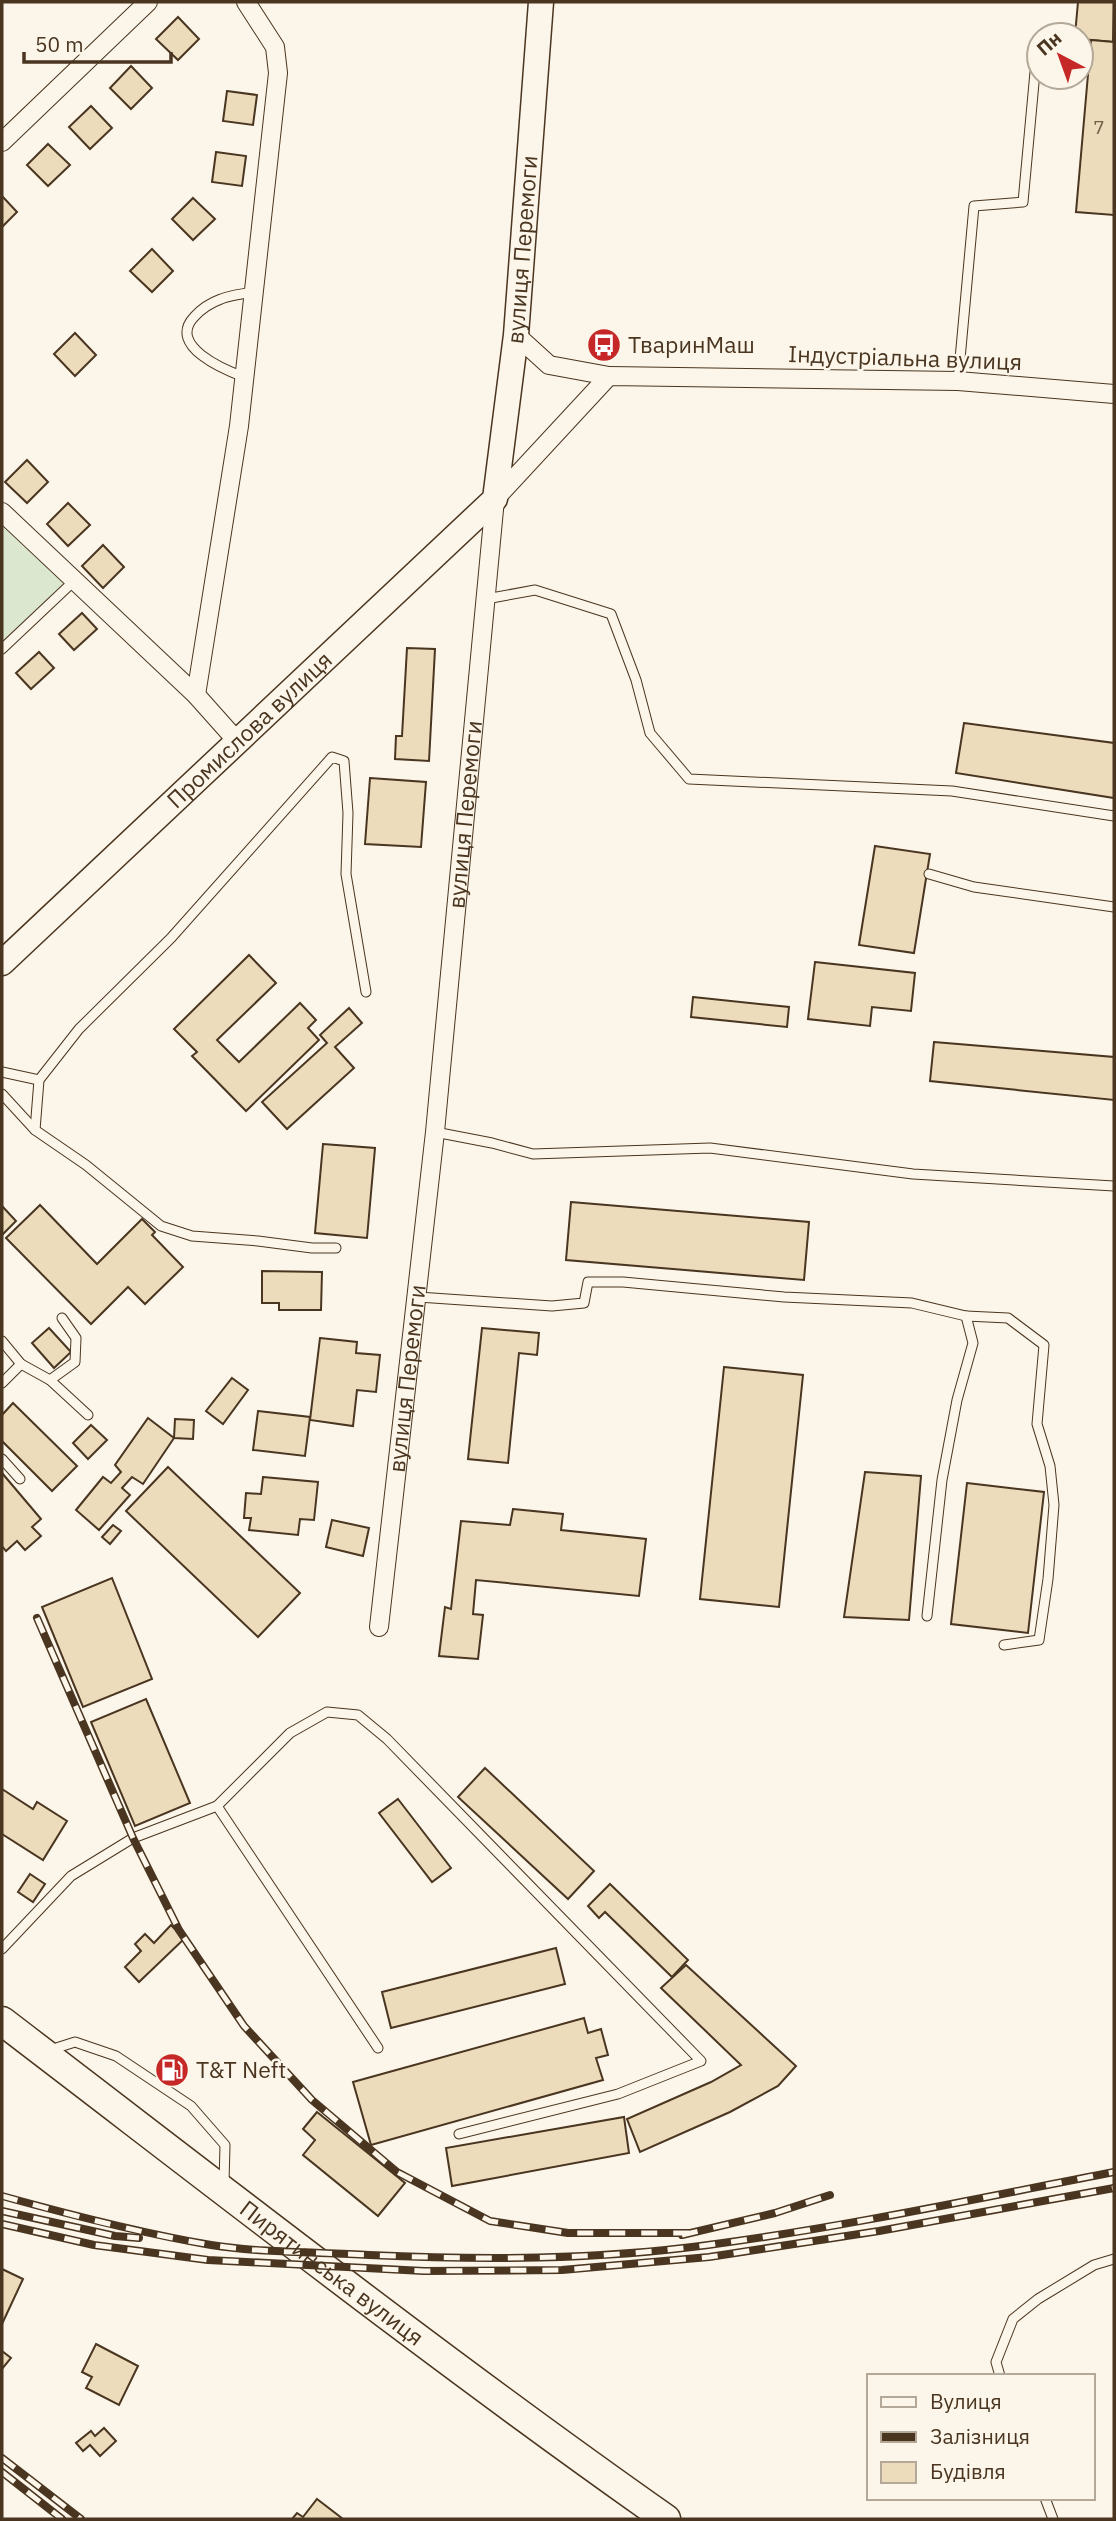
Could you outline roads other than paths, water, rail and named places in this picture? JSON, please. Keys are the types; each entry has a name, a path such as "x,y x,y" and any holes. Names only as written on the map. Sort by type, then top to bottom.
{"main road":[{"name":"Пирятинська вулиця","path":"2,2021 569,2451 666,2519"}],"street":[{"path":"2,142 148,2"},
{"path":"196,695 239,426 278,73 275,47 246,2"},
{"name":"вулиця Перемоги","path":"379,1627 418,1297 495,499 516,335 541,2"},
{"name":"Індустріальна вулиця","path":"516,335 549,365 609,376 958,381 1114,394"},
{"path":"495,499 609,376"},
{"name":"Промислова вулиця","path":"4,955 495,499"},
{"path":"2,512 196,695 237,741"}],"lane":[{"path":"958,381 974,206 1023,202 1033,91"},
{"path":"244,377 222,369 206,359 193,348 187,335 190,321 202,307 223,298 253,292"},
{"path":"2,649 74,581"},
{"path":"486,599 535,590 611,614 636,680 650,733 689,779 952,791 1114,816"},
{"path":"35,1130 39,1080 79,1029 171,938 332,757 344,761 348,813 346,873 366,992"},
{"path":"929,874 974,887 1114,907"},
{"path":"2,1072 39,1080"},
{"path":"2,1094 35,1130 86,1165 162,1226 192,1236 336,1248"},
{"path":"435,1132 533,1154 710,1148 913,1174 1114,1186"},
{"path":"418,1297 563,1305 583,1303 588,1282 623,1282 784,1297 912,1303 966,1316 1008,1318 1044,1345 1037,1424 1050,1466 1054,1505 1048,1579 1039,1640 1004,1645"},
{"path":"927,1616 942,1480 957,1400 973,1343 966,1316"},
{"path":"50,1380 75,1362 76,1338 62,1318"},
{"path":"2,1341 21,1364 50,1380 88,1415"},
{"path":"2,1382 21,1364"},
{"path":"2,1459 20,1479"},
{"path":"2,1949 71,1876 133,1838 217,1806 290,1733 327,1712 358,1715 387,1739 701,2061 618,2094 459,2134"},
{"path":"217,1806 378,2048"},
{"path":"43,2052 75,2042 116,2056 191,2106 225,2145 224,2191"},
{"path":"999,2374 996,2362 1013,2319 1038,2299 1094,2265 1114,2259"},
{"path":"1046,2500 1053,2519"}],"railway":[{"path":"37,1618 133,1838 179,1930 244,2026 312,2100 397,2172 490,2221 568,2233 689,2233"},
{"path":"2,2196 132,2229 231,2248 411,2257 496,2258 624,2254 759,2238 912,2212 1114,2172"},
{"path":"2,2224 94,2245 208,2260 424,2271 562,2270 709,2257 879,2231 1114,2188"},
{"path":"682,2235 775,2213 830,2195"},
{"path":"2,2211 115,2236 139,2238"},
{"path":"2,2458 81,2519"},
{"path":"2,2472 62,2519"}],"place":[{"name":"ТваринМаш","path":"604,345"},
{"name":"T&T Neft","path":"172,2070"}]}
